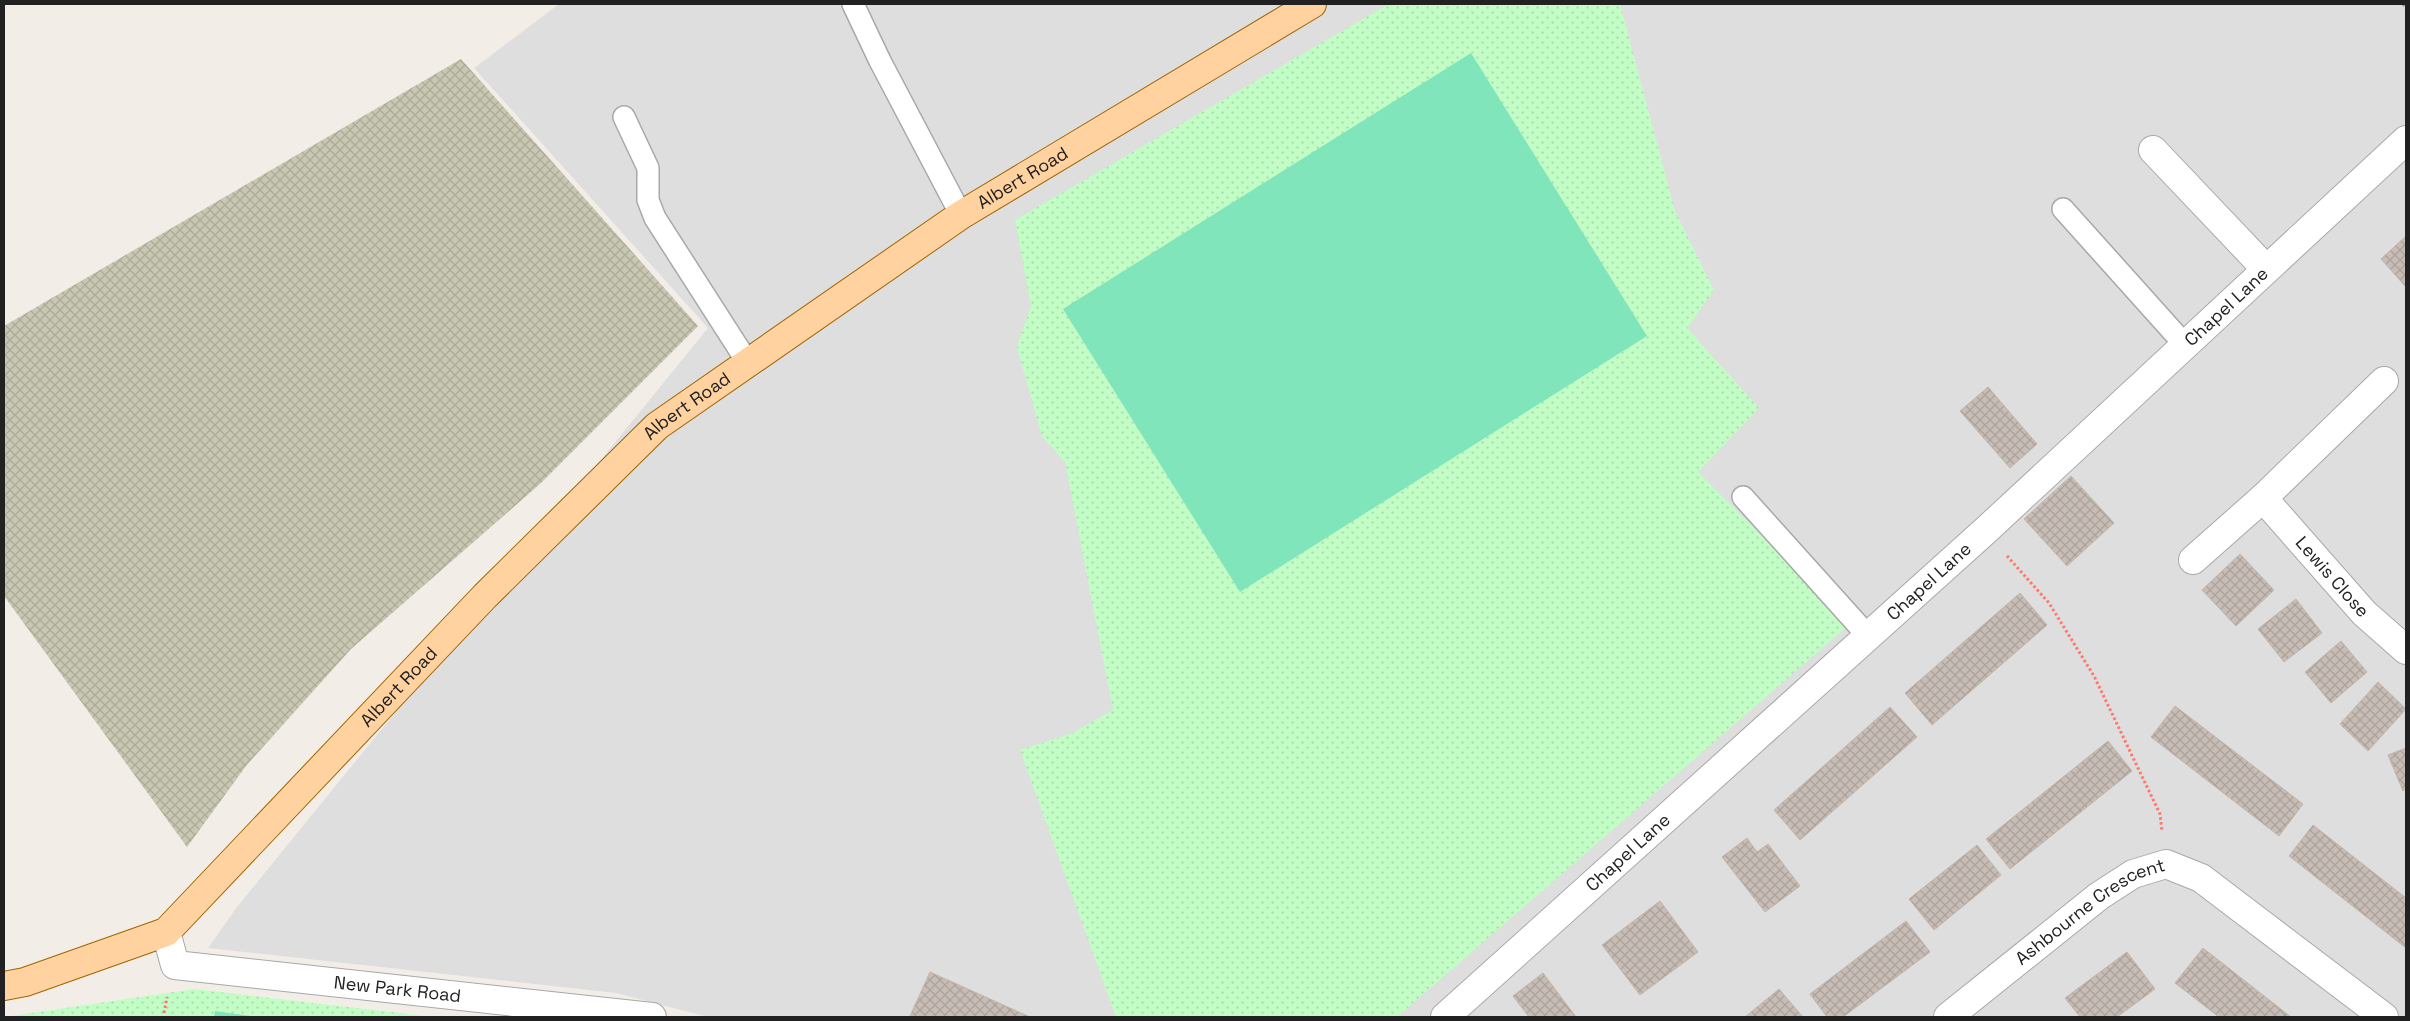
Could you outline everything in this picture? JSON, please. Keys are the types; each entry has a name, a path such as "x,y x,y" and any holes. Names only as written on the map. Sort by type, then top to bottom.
{"main road":[{"name":"Albert Road","path":"166,932 485,596 657,426 961,215 1312,4"},
{"path":"4,986 25,982 166,932"}],"street":[{"name":"Chapel Lane","path":"1445,1017 1985,530 2406,140"},
{"path":"2153,150 2266,270"},
{"path":"2193,560 2263,498 2384,381"},
{"name":"Lewis Close","path":"2263,498 2364,613 2406,650"},
{"name":"Ashbourne Crescent","path":"1948,1017 2100,896 2133,874 2166,864 2201,878 2384,1017"},
{"name":"New Park Road","path":"166,932 175,965 652,1017"}],"lane":[{"path":"853,4 880,61 961,215"},
{"path":"624,117 648,168 648,200 655,218 748,363"},
{"path":"2063,209 2185,344"},
{"path":"1743,497 1868,636"}],"path":[{"path":"2403,4 2406,8"},
{"path":"1985,530 2049,603 2094,676 2160,814 2166,864"}],"shaded area":[{"path":"559,4 2406,4 2406,1017 708,1017 616,993 208,948 237,907 708,328 474,68"},
{"path":"461,59 698,326 540,484 351,649 246,766 187,847 4,596 4,326"}],"green space":[{"path":"1389,4 1620,4 1675,211 1714,290 1687,328 1759,408 1698,472 1850,624 1397,1017 1116,1017 1020,750 1073,733 1113,710 1065,462 1042,436 1017,347 1031,306 1015,220"},
{"path":"1471,53 1647,336 1240,592 1063,309"},
{"path":"194,989 434,1017 4,1017"},
{"path":"215,1011 258,1017 214,1017"}],"building":[{"path":"2406,236 2406,287 2381,259"},
{"path":"1988,387 2037,444 2010,468 1960,411"},
{"path":"2071,476 2114,523 2067,566 2024,519"},
{"path":"2240,554 2274,590 2236,626 2202,590"},
{"path":"2020,593 2047,625 1932,725 1905,693"},
{"path":"2296,599 2322,633 2284,662 2258,629"},
{"path":"2341,641 2367,672 2331,703 2305,672"},
{"path":"2378,682 2406,709 2368,751 2340,724"},
{"path":"2175,706 2303,804 2279,836 2151,737"},
{"path":"1890,707 1917,737 1800,840 1774,810"},
{"path":"2108,741 2132,771 2010,869 1986,839"},
{"path":"2406,748 2406,789 2403,791 2388,755"},
{"path":"2313,825 2406,898 2406,948 2289,856"},
{"path":"1747,838 1757,852 1768,844 1800,886 1765,912 1722,857"},
{"path":"1977,845 2001,875 1934,930 1909,899"},
{"path":"1660,901 1698,952 1640,995 1602,945"},
{"path":"1906,921 1930,952 1843,1017 1827,1017 1810,994"},
{"path":"2203,948 2291,1017 2219,1017 2175,983"},
{"path":"2127,952 2155,989 2117,1017 2080,1017 2065,998"},
{"path":"930,972 1030,1017 910,1016"},
{"path":"1543,973 1576,1017 1529,1017 1513,996"},
{"path":"1779,989 1803,1017 1745,1017"}]}
